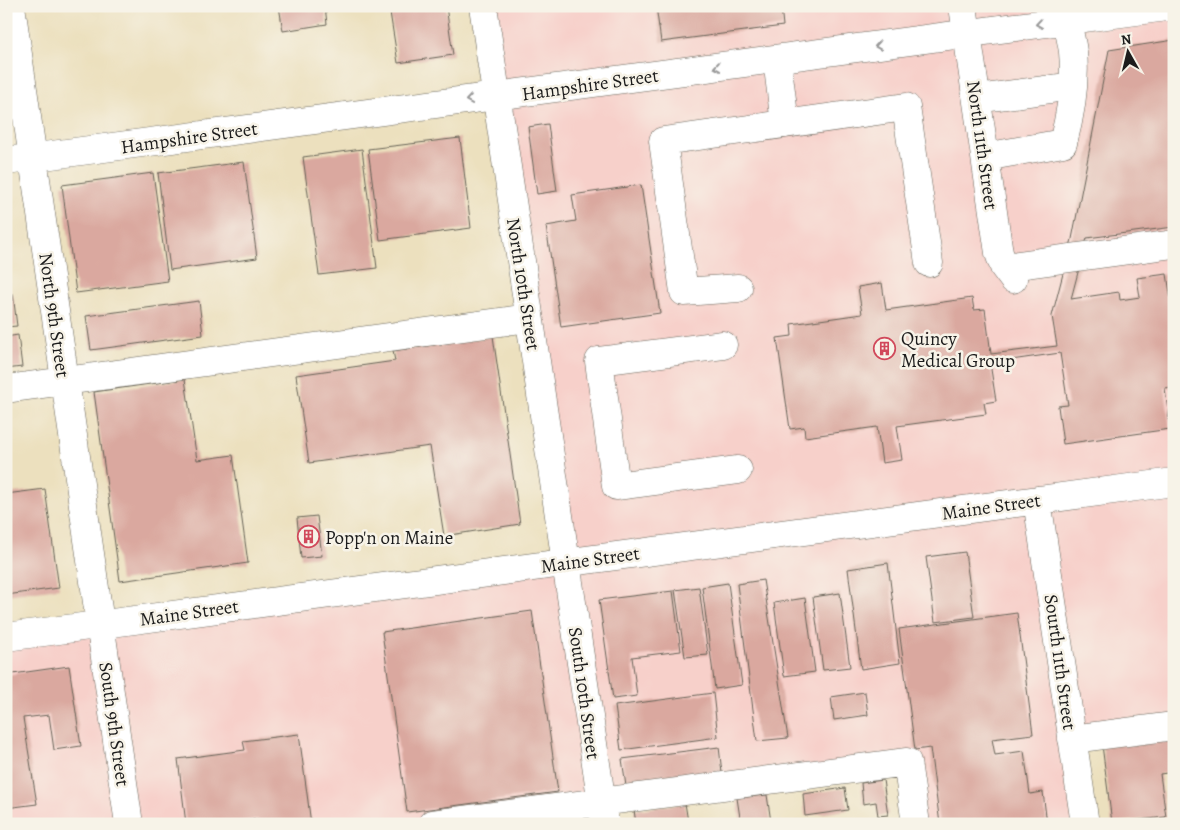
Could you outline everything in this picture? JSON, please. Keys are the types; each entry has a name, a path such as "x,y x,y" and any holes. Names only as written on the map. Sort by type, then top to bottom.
{"street":[{"name":"North 9th Street","path":"11,6 19,160 65,381 101,624"},
{"name":"North 10th Street","path":"483,6 566,562"},
{"name":"North 11th Street","path":"963,6 999,254 1009,273 1174,244"},
{"name":"Hampshire Street","path":"19,160 967,34 1065,14 1174,6"},
{"path":"985,157 1063,143 1071,110 1073,86 1073,51 1065,14"},
{"path":"777,59 786,124"},
{"path":"976,99 1073,86"},
{"path":"738,288 684,292 663,141 906,107 929,263"},
{"path":"6,389 529,318"},
{"path":"722,345 599,361 616,486 738,470"},
{"name":"Maine Street","path":"6,637 1174,482"},
{"name":"Sourth 11th Street","path":"1037,500 1085,824"},
{"name":"South 10th Street","path":"566,562 603,813"},
{"name":"South 9th Street","path":"101,624 129,824"},
{"path":"1072,739 1174,726"},
{"path":"432,824 603,813 908,762 916,824"}],"shaded area":[{"path":"483,6 1174,6 1174,726 1072,739 1085,824 916,824 908,763 602,802 605,824 6,824 6,637 566,562"}],"building":[{"path":"279,6 325,6 327,24 283,31"},
{"path":"389,6 446,6 453,55 398,63"},
{"path":"656,6 781,6 783,26 661,42"},
{"name":"Quincy Medical Group","path":"1174,40 1174,227 1087,238 1071,299 1119,292 1120,300 1140,297 1137,278 1167,274 1174,319 1174,387 1165,388 1170,429 1063,444 1058,406 1068,405 1060,353 990,363 996,401 984,403 986,414 897,426 902,460 882,463 877,427 805,437 804,427 790,429 777,338 792,336 791,324 862,314 858,287 882,283 886,310 972,298 974,310 985,309 991,354 1057,346 1052,316 1072,239 1109,50"},
{"path":"548,124 557,191 537,194 528,127"},
{"path":"460,138 471,228 380,240 368,149"},
{"path":"362,149 377,268 319,275 303,157"},
{"path":"244,162 257,258 170,270 158,173"},
{"path":"153,173 168,281 76,293 62,185"},
{"path":"641,185 660,313 561,327 546,226 576,221 572,195"},
{"path":"13,294 17,326 6,327 6,295"},
{"path":"199,301 203,335 91,350 86,316"},
{"path":"18,335 22,367 6,369 6,337"},
{"path":"493,336 520,524 444,536 430,446 309,463 296,375 395,361 393,351"},
{"path":"185,379 197,460 233,455 248,563 120,581 94,392"},
{"path":"45,489 59,588 6,595 6,494"},
{"name":"Popp'n on Maine","path":"317,516 322,556 301,558 297,518"},
{"path":"965,552 974,617 935,622 926,557"},
{"path":"888,563 900,663 861,669 848,569"},
{"path":"763,580 788,738 757,741 737,584"},
{"path":"728,583 742,685 715,689 702,587"},
{"path":"699,587 708,655 685,657 675,590"},
{"path":"673,591 681,651 632,657 637,696 613,699 599,600"},
{"path":"840,593 850,667 823,670 813,597"},
{"path":"805,598 815,672 784,676 774,603"},
{"path":"532,611 558,792 407,812 382,632"},
{"path":"1017,613 1033,734 992,739 995,755 1024,751 1030,794 1043,792 1047,824 940,824 930,748 915,750 899,629"},
{"path":"69,666 81,746 54,750 49,715 23,718 37,804 6,808 6,675"},
{"path":"865,692 868,715 834,720 831,697"},
{"path":"713,693 718,737 621,750 615,706"},
{"path":"299,734 311,824 258,824 258,819 226,824 186,824 178,759 245,750 243,741"},
{"path":"1171,736 1174,772 1160,774 1166,817 1112,823 1102,745"},
{"path":"719,747 722,773 626,786 622,759"},
{"path":"883,780 888,815 878,816 876,802 863,804 861,783"},
{"path":"845,788 848,810 805,816 803,794"},
{"path":"767,795 771,822 741,824 737,798"},
{"path":"685,803 688,822 636,824 634,810"},
{"path":"573,818 574,824 538,824"}],"place":[{"name":"Quincy Medical Group","path":"885,349"},
{"name":"Popp'n on Maine","path":"309,537"}]}
